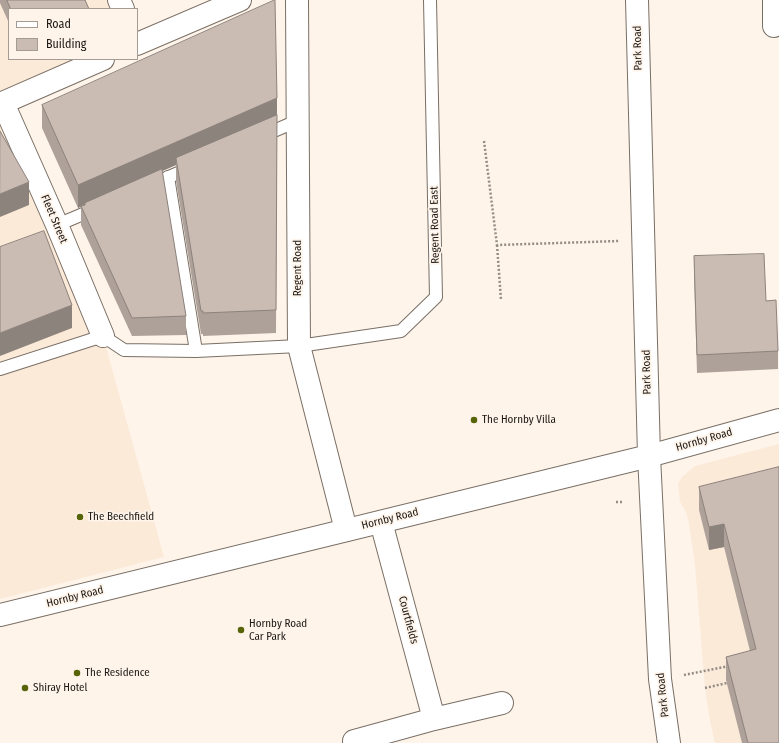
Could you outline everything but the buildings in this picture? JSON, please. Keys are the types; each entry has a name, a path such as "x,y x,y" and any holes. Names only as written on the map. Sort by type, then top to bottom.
{"main road":[{"path":"138,43 240,0"},
{"name":"Regent Road","path":"296,0 299,346 346,530"},
{"name":"Park Road","path":"637,0 649,456 660,680 669,743"},
{"path":"774,0 774,26"},
{"path":"1,104 101,60"},
{"name":"Fleet Street","path":"1,104 57,225 103,336"},
{"name":"Hornby Road","path":"0,616 649,456 779,420"},
{"name":"Courtfields","path":"382,522 434,719"},
{"path":"354,741 434,719 502,703"}],"lane":[{"name":"Regent Road East","path":"103,336 124,350 196,351 299,346 401,331 436,297 430,0"},
{"path":"248,142 297,121"},
{"path":"140,189 197,164"},
{"path":"168,177 196,351"},
{"path":"57,225 104,205"},
{"path":"0,368 103,336"}],"path":[{"path":"484,141 497,245 501,300"},
{"path":"497,245 643,240"},
{"path":"616,502 624,502"},
{"path":"704,672 733,665"},
{"path":"705,688 727,682"}],"shaded area":[{"path":"0,0 119,0 123,8 8,8 8,60 101,60 3,103 103,336 164,557 0,599"},
{"path":"779,444 779,743 715,743 705,688 695,565 689,524 686,512 680,502 678,484 682,477 695,466"}],"place":[{"name":"The Hornby Villa","path":"474,420"},
{"name":"The Beechfield","path":"80,517"},
{"name":"Hornby Road Car Park","path":"241,630"},
{"name":"The Residence","path":"77,673"},
{"name":"Shiray Hotel","path":"25,688"}]}
